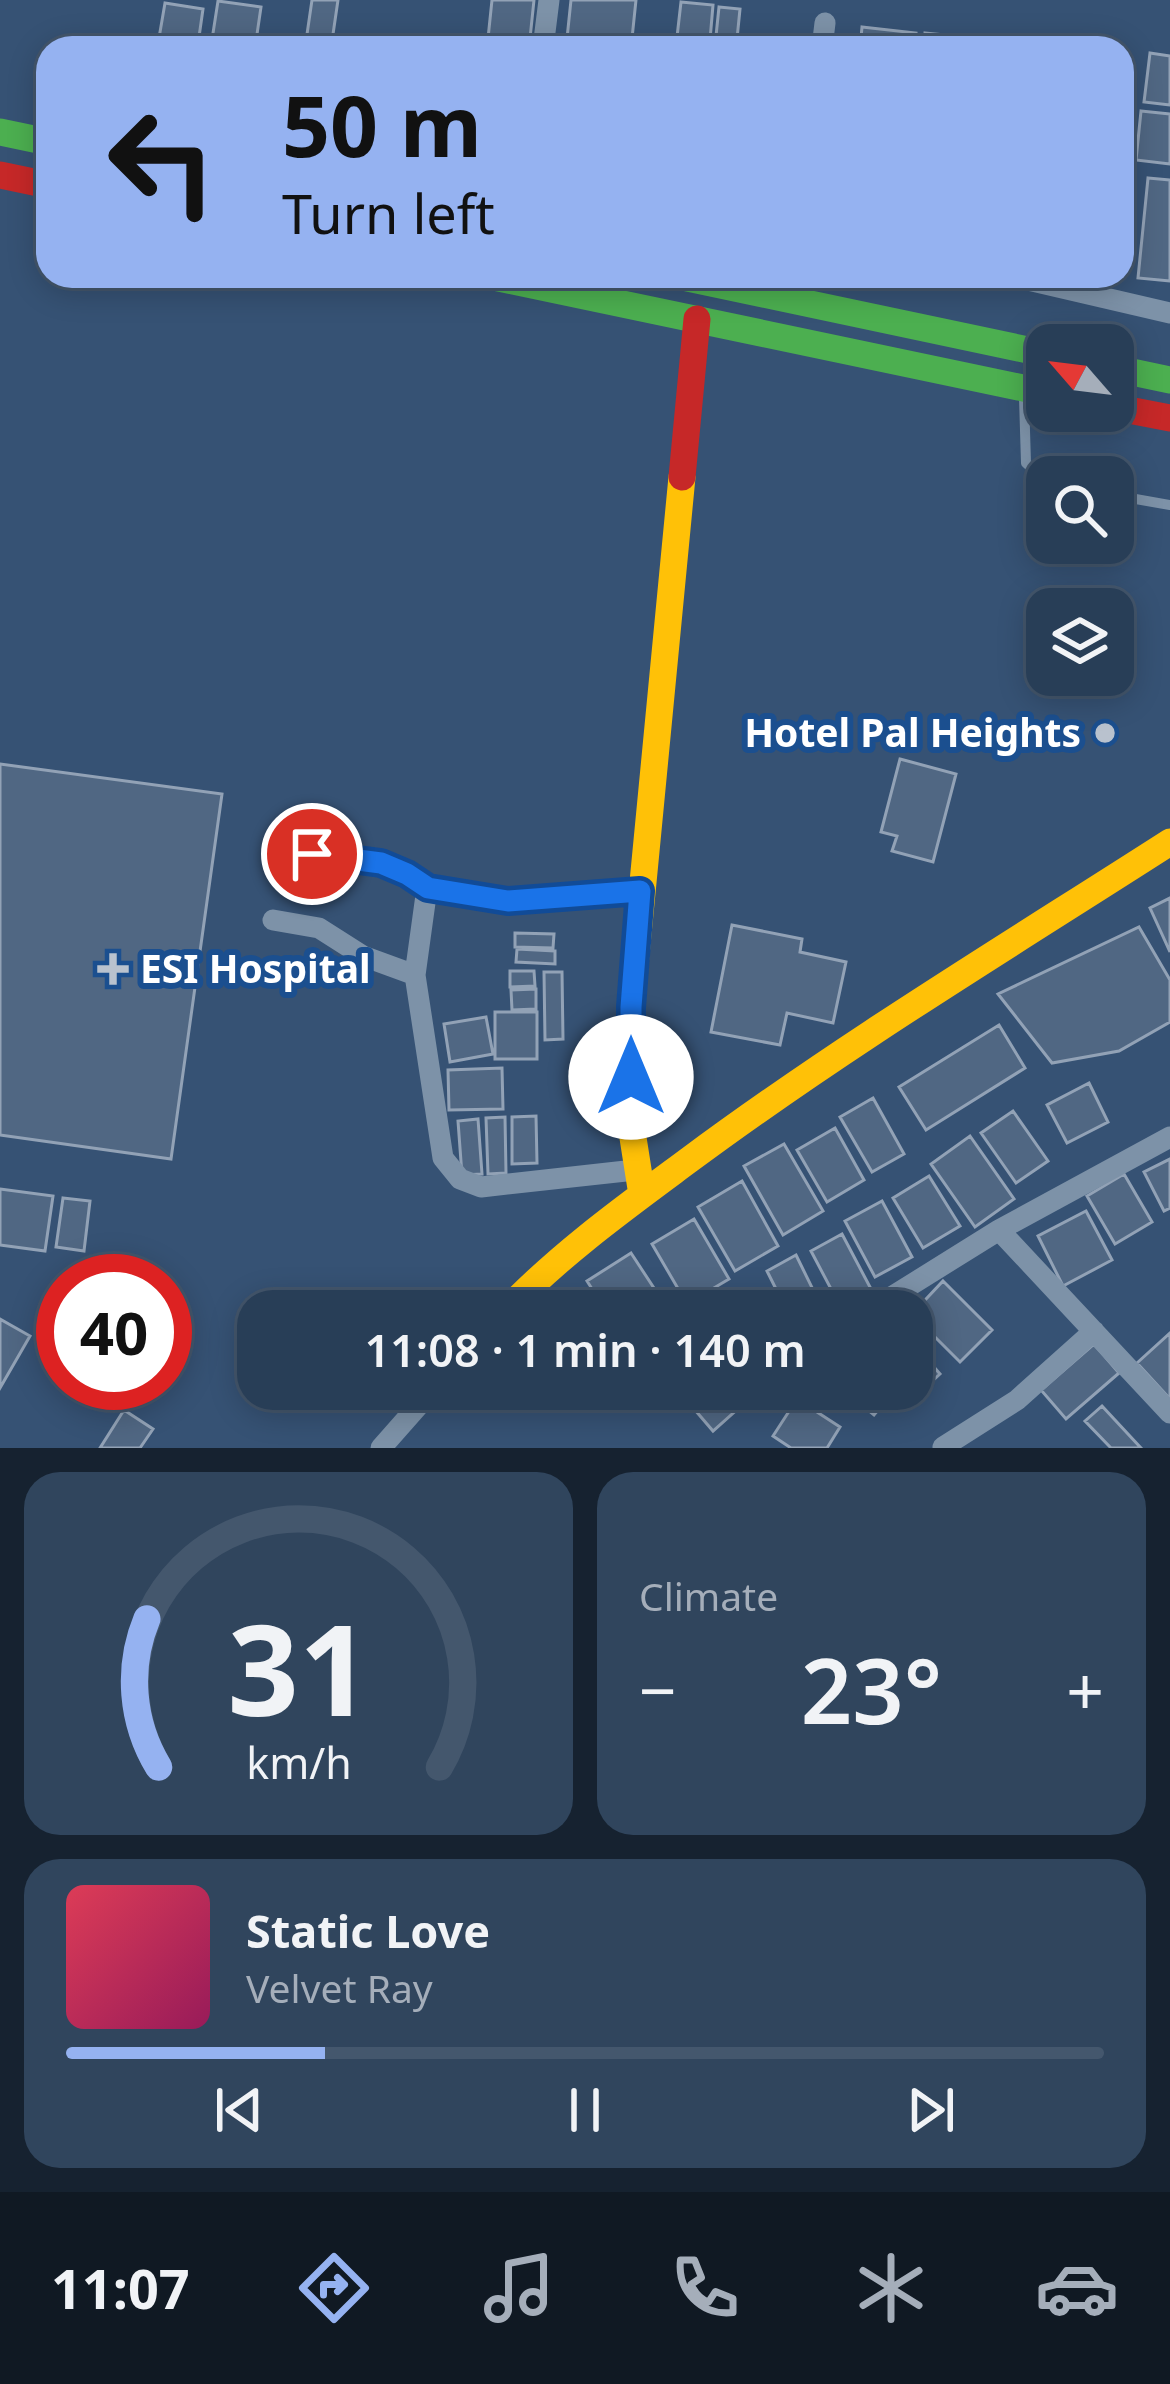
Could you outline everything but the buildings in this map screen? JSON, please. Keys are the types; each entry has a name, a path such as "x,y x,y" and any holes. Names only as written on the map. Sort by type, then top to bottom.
{"street":[{"path":"544,36 549,0"},
{"path":"823,36 825,23"},
{"path":"0,132 36,140"},
{"path":"0,175 36,182"},
{"path":"547,288 1026,389"},
{"path":"734,288 1026,350"},
{"path":"1063,288 1170,313"},
{"path":"638,1182 631,1112 631,1007 697,319"},
{"path":"907,362 913,326"},
{"path":"1134,372 1170,380"},
{"path":"1134,410 1170,418"},
{"path":"526,1290 638,1182 1170,842"},
{"path":"312,854 381,863 428,888 508,901 640,891"},
{"path":"428,888 415,975 443,1158 460,1179 481,1187 638,1182"},
{"path":"273,920 319,928 364,956 415,975"},
{"path":"903,1290 999,1230 1170,1137"},
{"path":"999,1230 1170,1413"},
{"path":"943,1447 1017,1400 1094,1331"},
{"path":"381,1448 415,1410"}],"lane":[{"path":"1134,499 1170,506"}],"traffic: fast":[{"path":"0,132 36,140"},
{"path":"546,288 1026,389"},
{"path":"735,288 1026,350"},
{"path":"1134,372 1170,380"}],"traffic: slow":[{"path":"642,1195 631,1125 631,1007 682,477"},
{"path":"528,1290 594,1231 807,1076 1170,842"}],"traffic: jam":[{"path":"0,175 36,182"},
{"path":"682,477 697,319"},
{"path":"1134,411 1170,418"}],"place":[{"name":"Hotel Pal Heights","path":"1105,733"},
{"name":"ESI Hospital","path":"113,969"}],"route":[{"path":"312,854 381,863 428,888 508,901 640,891 631,1077"}]}
